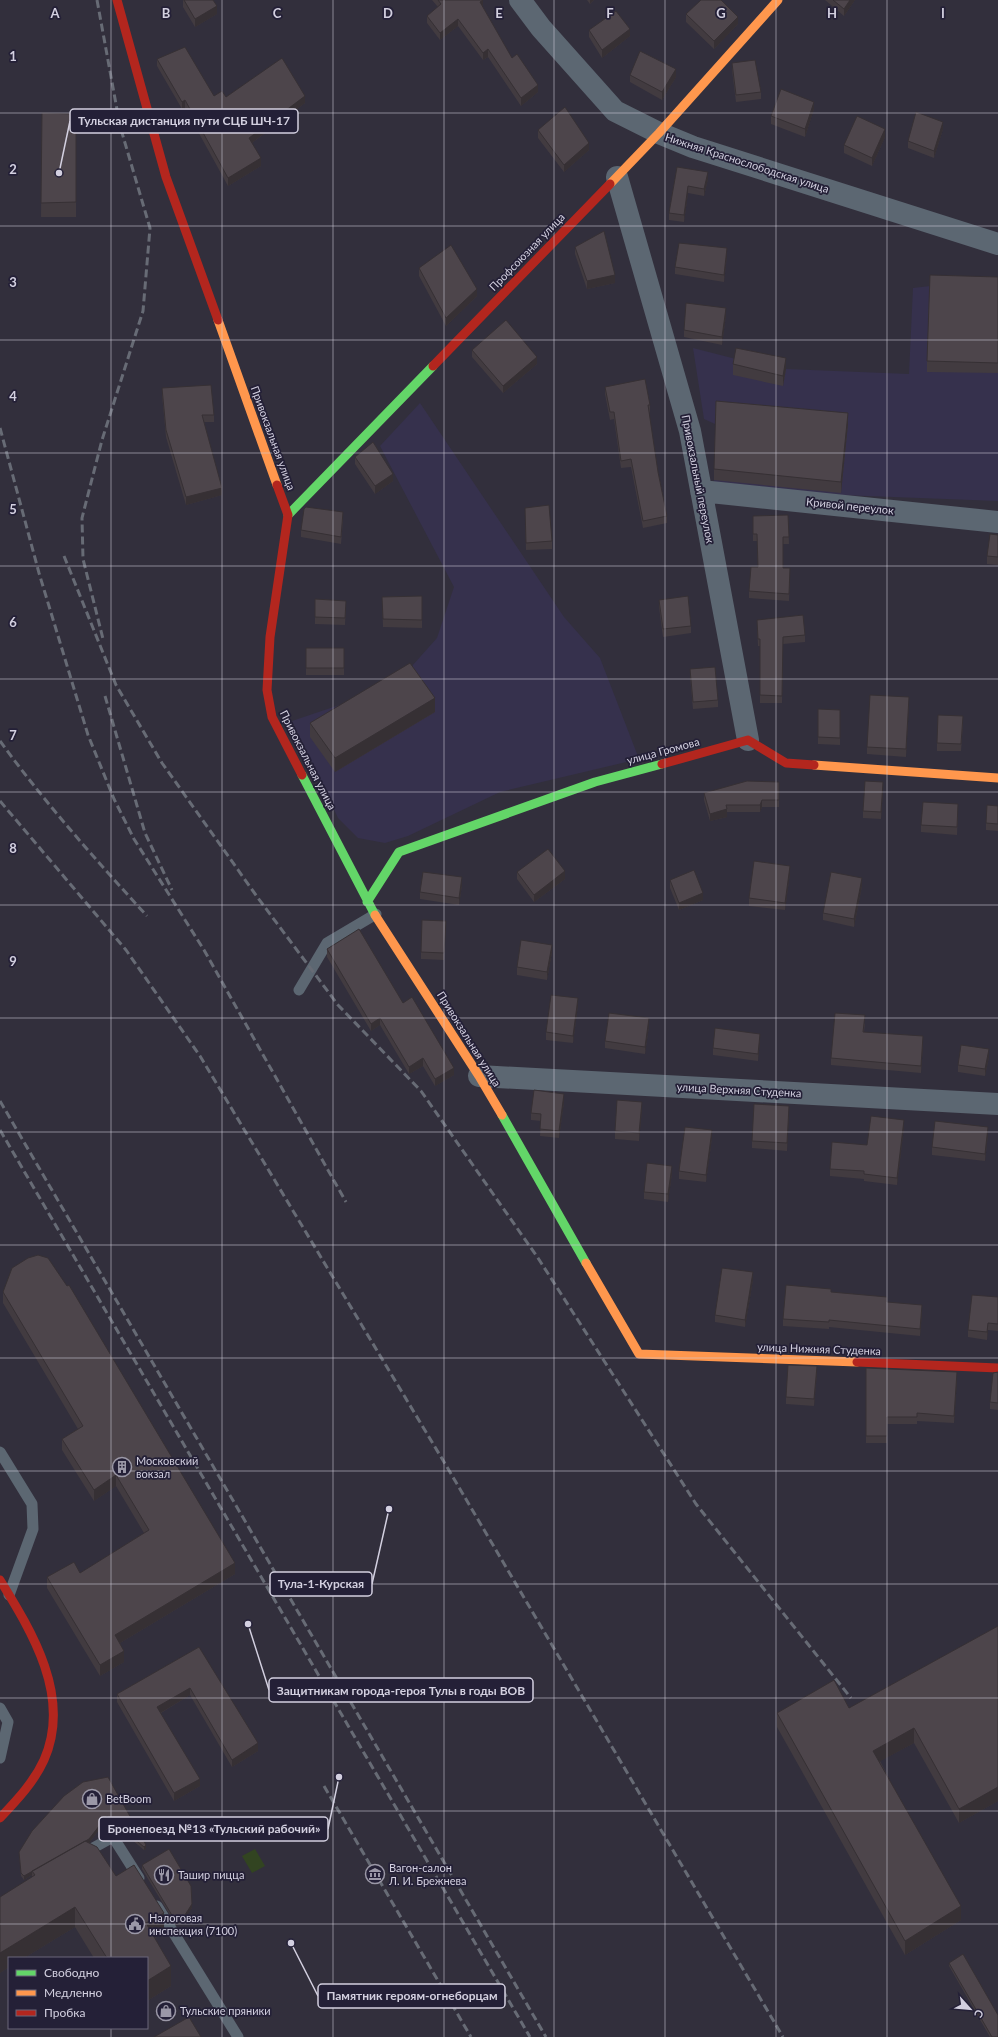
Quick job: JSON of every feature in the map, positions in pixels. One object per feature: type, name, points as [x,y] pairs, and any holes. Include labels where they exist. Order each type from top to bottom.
[{"type":"street","name":"Привокзальная улица","points":[[117,0],[166,177],[288,515],[270,637],[267,690],[272,717],[368,902],[479,1076],[639,1354]]},
{"type":"street","name":"Нижняя Краснослободская улица","points":[[520,0],[541,28],[615,111],[659,133],[693,147],[998,244]]},
{"type":"street","name":"Профсоюзная улица","points":[[288,515],[659,133],[778,0]]},
{"type":"street","name":"Привокзальный переулок","points":[[617,177],[690,432],[748,740]]},
{"type":"street","name":"Кривой переулок","points":[[701,491],[998,522]]},
{"type":"street","points":[[748,740],[786,763],[998,778]]},
{"type":"street","name":"улица Громова","points":[[368,902],[399,852],[595,782],[748,740]]},
{"type":"street","name":"улица Верхняя Cтуденка","points":[[479,1076],[998,1104]]},
{"type":"street","name":"улица Нижняя Cтуденкa","points":[[639,1354],[998,1368]]},
{"type":"street","points":[[0,1580],[5,1598],[44,1660],[54,1698],[54,1726],[45,1758],[29,1786],[0,1818]]},
{"type":"lane","points":[[299,990],[327,943],[376,914]]},
{"type":"lane","points":[[0,1452],[32,1504],[32,1529],[5,1598]]},
{"type":"lane","points":[[0,1709],[8,1722],[0,1758]]},
{"type":"lane","points":[[73,1859],[113,1836],[238,2037]]},
{"type":"shaded area","points":[[930,286],[998,287],[998,501],[841,495],[714,484],[715,424],[704,419],[693,348],[736,359],[786,369],[909,374],[913,288]]},
{"type":"shaded area","points":[[420,403],[564,617],[600,658],[639,759],[500,792],[408,836],[385,843],[358,838],[338,818],[292,721],[360,698],[404,675],[437,638],[454,587],[380,446]]},
{"type":"green space","points":[[255,1849],[265,1866],[252,1873],[242,1856]]},
{"type":"building","points":[[184,0],[213,0],[217,6],[195,19]]},
{"type":"building","points":[[438,0],[483,0],[480,2],[512,58],[517,54],[538,85],[521,98],[488,49],[483,53],[458,19],[440,33],[427,16],[441,4]]},
{"type":"building","points":[[701,0],[721,0],[738,17],[714,41],[686,14]]},
{"type":"building","points":[[833,0],[850,0],[844,9]]},
{"type":"building","points":[[616,11],[630,29],[602,50],[589,30]]},
{"type":"building","points":[[185,47],[214,96],[222,91],[226,97],[282,58],[305,96],[249,138],[261,158],[228,178],[185,100],[182,102],[157,59]]},
{"type":"building","points":[[640,51],[676,69],[662,92],[630,75]]},
{"type":"building","points":[[755,60],[761,92],[736,95],[732,63]]},
{"type":"building","points":[[781,89],[814,102],[805,129],[771,116]]},
{"type":"building","points":[[565,107],[589,143],[564,165],[538,130]]},
{"type":"building","points":[[916,112],[943,122],[934,151],[908,141]]},
{"type":"building","points":[[42,113],[76,114],[76,202],[41,203]]},
{"type":"building","points":[[857,116],[885,129],[872,158],[844,145]]},
{"type":"building","points":[[677,167],[708,172],[704,189],[688,186],[684,215],[669,213]]},
{"type":"building","points":[[604,231],[615,275],[587,281],[575,247]]},
{"type":"building","points":[[679,243],[727,248],[724,275],[675,267]]},
{"type":"building","points":[[451,245],[477,289],[446,318],[419,268]]},
{"type":"building","points":[[930,275],[998,277],[998,363],[927,361]]},
{"type":"building","points":[[686,303],[726,308],[722,337],[684,330]]},
{"type":"building","points":[[506,320],[537,357],[503,386],[472,350]]},
{"type":"building","points":[[736,348],[786,358],[783,376],[733,364]]},
{"type":"building","points":[[645,379],[650,405],[648,405],[658,472],[667,516],[643,521],[631,459],[621,461],[614,412],[610,412],[605,387]]},
{"type":"building","points":[[211,385],[214,415],[202,415],[222,488],[186,497],[166,430],[162,388]]},
{"type":"building","points":[[716,401],[848,413],[841,482],[714,469]]},
{"type":"building","points":[[373,442],[393,474],[375,486],[355,457]]},
{"type":"building","points":[[549,505],[552,541],[526,543],[525,508]]},
{"type":"building","points":[[306,507],[343,512],[341,537],[301,530],[304,509]]},
{"type":"building","points":[[788,515],[789,537],[783,537],[783,568],[790,568],[789,594],[749,591],[751,567],[758,567],[757,534],[753,534],[753,516]]},
{"type":"building","points":[[990,534],[998,535],[998,557],[987,556]]},
{"type":"building","points":[[422,596],[422,620],[383,619],[382,597]]},
{"type":"building","points":[[688,596],[691,626],[663,629],[659,600]]},
{"type":"building","points":[[315,599],[346,601],[345,618],[315,617]]},
{"type":"building","points":[[803,615],[805,635],[783,637],[782,696],[760,695],[760,639],[758,639],[757,620]]},
{"type":"building","points":[[306,648],[344,648],[344,668],[306,668]]},
{"type":"building","points":[[410,663],[435,698],[335,758],[310,723]]},
{"type":"building","points":[[715,667],[718,700],[693,702],[690,669]]},
{"type":"building","points":[[870,695],[909,697],[906,749],[867,747]]},
{"type":"building","points":[[818,709],[840,710],[840,738],[818,737]]},
{"type":"building","points":[[938,715],[963,716],[961,744],[937,743]]},
{"type":"building","points":[[747,781],[779,782],[779,800],[762,800],[760,805],[726,805],[727,809],[710,814],[704,793]]},
{"type":"building","points":[[865,781],[883,782],[881,812],[863,811]]},
{"type":"building","points":[[923,802],[958,804],[957,827],[921,825]]},
{"type":"building","points":[[987,805],[998,806],[998,824],[986,823]]},
{"type":"building","points":[[548,849],[565,871],[534,895],[517,872]]},
{"type":"building","points":[[754,861],[790,866],[785,903],[749,898]]},
{"type":"building","points":[[694,870],[703,893],[679,903],[670,880]]},
{"type":"building","points":[[423,872],[462,877],[459,898],[420,892]]},
{"type":"building","points":[[831,872],[862,878],[854,919],[823,913]]},
{"type":"building","points":[[422,920],[446,921],[444,953],[421,952]]},
{"type":"building","points":[[359,929],[403,1003],[412,997],[454,1068],[435,1079],[423,1058],[409,1067],[380,1018],[371,1024],[327,949]]},
{"type":"building","points":[[521,940],[552,945],[547,972],[517,967]]},
{"type":"building","points":[[551,995],[578,998],[573,1036],[546,1032]]},
{"type":"building","points":[[609,1013],[649,1018],[645,1047],[605,1041]]},
{"type":"building","points":[[835,1013],[865,1015],[863,1032],[923,1036],[921,1066],[831,1058]]},
{"type":"building","points":[[715,1028],[760,1034],[758,1054],[713,1048]]},
{"type":"building","points":[[961,1045],[989,1049],[985,1069],[958,1065]]},
{"type":"building","points":[[534,1090],[564,1094],[559,1131],[540,1129],[541,1114],[531,1113]]},
{"type":"building","points":[[617,1100],[642,1102],[639,1133],[615,1131]]},
{"type":"building","points":[[754,1104],[789,1106],[787,1143],[752,1141]]},
{"type":"building","points":[[871,1116],[904,1120],[897,1178],[864,1174],[864,1171],[830,1169],[832,1142],[867,1145]]},
{"type":"building","points":[[935,1121],[988,1127],[985,1154],[932,1147]]},
{"type":"building","points":[[685,1127],[712,1130],[706,1175],[679,1171]]},
{"type":"building","points":[[647,1163],[672,1166],[668,1194],[644,1192]]},
{"type":"building","name":"Московский вокзал","points":[[38,1255],[48,1258],[67,1286],[69,1285],[235,1563],[115,1635],[124,1651],[100,1665],[47,1577],[74,1562],[80,1573],[149,1530],[116,1475],[94,1490],[62,1439],[83,1426],[3,1292],[12,1268],[28,1258]]},
{"type":"building","points":[[722,1268],[753,1272],[745,1320],[715,1315]]},
{"type":"building","points":[[786,1285],[831,1289],[831,1292],[887,1297],[887,1302],[922,1305],[920,1329],[829,1320],[829,1322],[783,1319]]},
{"type":"building","points":[[972,1295],[998,1297],[998,1324],[988,1323],[987,1332],[968,1330]]},
{"type":"building","points":[[788,1365],[817,1366],[814,1399],[786,1397]]},
{"type":"building","points":[[866,1368],[957,1372],[954,1416],[917,1413],[917,1417],[887,1417],[887,1436],[866,1436]]},
{"type":"building","points":[[998,1372],[998,1403],[990,1402],[993,1373]]},
{"type":"building","points":[[998,1626],[998,1787],[959,1809],[914,1728],[873,1751],[961,1906],[905,1941],[777,1713],[834,1680],[849,1708]]},
{"type":"building","points":[[199,1647],[258,1743],[232,1760],[190,1688],[157,1707],[200,1779],[174,1793],[117,1694]]},
{"type":"building","points":[[108,1777],[146,1845],[144,1847],[107,1816],[89,1839],[24,1876],[21,1873],[19,1852],[32,1831],[64,1796],[83,1782]]},
{"type":"building","points":[[85,1841],[97,1847],[116,1876],[134,1865],[164,1913],[146,1923],[171,1966],[148,1980],[148,1957],[106,1957],[75,1907],[0,1953],[0,1897],[35,1875],[32,1871]]},
{"type":"building","name":"Ташир пицца","points":[[169,1849],[191,1886],[192,1904],[183,1918],[176,1922],[142,1865]]},
{"type":"building","points":[[963,1954],[998,2015],[998,2037],[992,2037],[949,1963]]},
{"type":"building","points":[[189,2017],[201,2037],[154,2037]]},
{"type":"railway","points":[[97,0],[120,126],[150,228],[143,311],[102,440],[82,518],[83,559],[103,639]]},
{"type":"railway","points":[[0,428],[39,573],[88,735],[114,799],[134,839],[204,950],[346,1202]]},
{"type":"railway","points":[[64,556],[116,685],[162,763],[258,898],[338,1005],[421,1091],[538,1258],[696,1504],[851,1698]]},
{"type":"railway","points":[[105,696],[145,833],[172,890]]},
{"type":"railway","points":[[0,741],[53,809],[147,916]]},
{"type":"railway","points":[[0,801],[126,950],[200,1056],[447,1467],[783,2037]]},
{"type":"railway","points":[[0,1101],[546,2037]]},
{"type":"railway","points":[[0,1130],[530,2037]]},
{"type":"railway","points":[[324,1786],[471,2037]]},
{"type":"traffic: fast","points":[[288,515],[433,366]]},
{"type":"traffic: fast","points":[[367,902],[399,852],[595,782],[662,764]]},
{"type":"traffic: fast","points":[[302,775],[375,915]]},
{"type":"traffic: fast","points":[[502,1115],[586,1263]]},
{"type":"traffic: slow","points":[[610,184],[659,133],[778,0]]},
{"type":"traffic: slow","points":[[218,320],[277,485]]},
{"type":"traffic: slow","points":[[814,765],[998,778]]},
{"type":"traffic: slow","points":[[375,915],[479,1076],[502,1115]]},
{"type":"traffic: slow","points":[[586,1263],[639,1354],[857,1362]]},
{"type":"traffic: jam","points":[[117,0],[166,177],[218,320]]},
{"type":"traffic: jam","points":[[433,366],[610,184]]},
{"type":"traffic: jam","points":[[277,485],[288,515],[270,637],[267,690],[272,717],[302,775]]},
{"type":"traffic: jam","points":[[662,764],[748,740],[786,763],[814,765]]},
{"type":"traffic: jam","points":[[857,1362],[998,1368]]},
{"type":"traffic: jam","points":[[0,1580],[35,1643],[51,1689],[53,1713],[51,1736],[40,1768],[25,1790],[0,1818]]},
{"type":"place","name":"Тульская дистанция пути СЦБ ШЧ-17","points":[[59,173]]},
{"type":"place","name":"Московский вокзал","points":[[122,1467]]},
{"type":"place","name":"Тула-1-Курская","points":[[389,1509]]},
{"type":"place","name":"Защитникам города-героя Тулы в годы ВОВ","points":[[248,1624]]},
{"type":"place","name":"Бронепоезд №13 «Тульский рабочий»","points":[[339,1777]]},
{"type":"place","name":"BetBoom","points":[[92,1799]]},
{"type":"place","name":"Вагон-салон Л. И. Брежнева","points":[[375,1874]]},
{"type":"place","name":"Ташир пицца","points":[[164,1875]]},
{"type":"place","name":"Налоговая инспекция (7100)","points":[[135,1924]]},
{"type":"place","name":"Памятник героям-огнеборцам","points":[[291,1943]]},
{"type":"place","name":"Тульские пряники","points":[[166,2011]]}]
